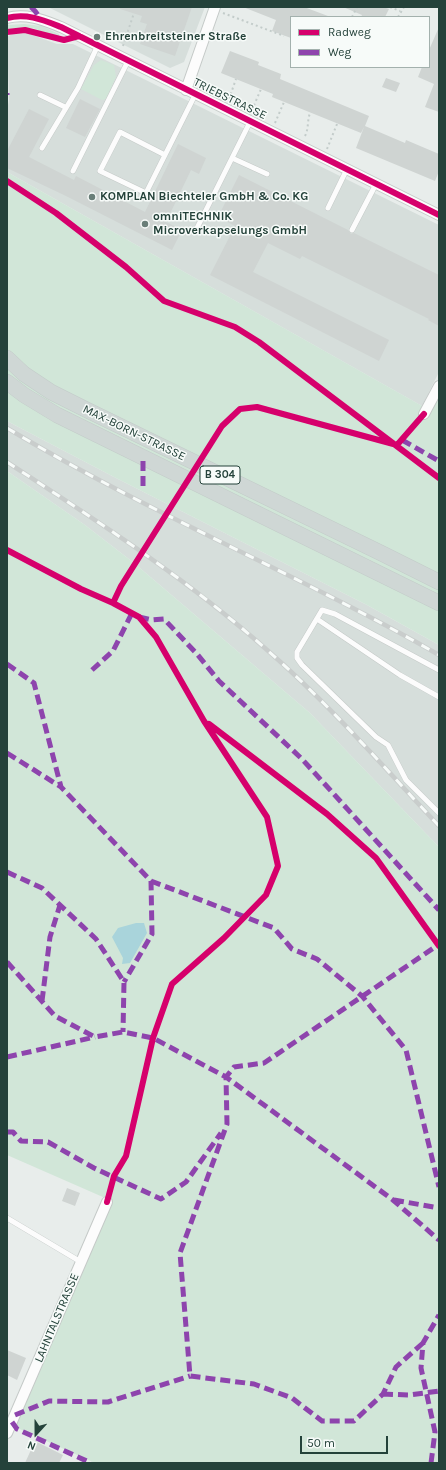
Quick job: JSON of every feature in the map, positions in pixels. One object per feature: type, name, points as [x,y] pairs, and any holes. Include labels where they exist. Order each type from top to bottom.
[{"type":"main road","name":"MAX-BORN-STRASSE","points":[[7,358],[24,374],[51,392],[439,582]]},
{"type":"main road","name":"MAX-BORN-STRASSE","points":[[7,382],[24,395],[57,415],[439,603]]},
{"type":"street","points":[[191,92],[215,8]]},
{"type":"street","name":"TRIEBSTRASSE","points":[[7,18],[26,16],[40,18],[62,27],[439,215]]},
{"type":"street","points":[[424,414],[439,386]]},
{"type":"street","name":"LAHNTALSTRASSE","points":[[8,1425],[107,1202]]},
{"type":"lane","points":[[42,148],[65,107],[78,88],[98,45]]},
{"type":"lane","points":[[73,171],[124,59]]},
{"type":"lane","points":[[165,155],[120,132],[100,170],[146,193],[165,155],[191,92]]},
{"type":"lane","points":[[40,95],[65,107]]},
{"type":"lane","points":[[196,230],[249,121]]},
{"type":"lane","points":[[232,158],[267,174]]},
{"type":"lane","points":[[328,208],[347,169]]},
{"type":"lane","points":[[352,230],[376,184]]},
{"type":"lane","points":[[439,670],[335,614],[322,610],[296,652],[297,658],[329,692],[376,737],[388,745],[406,780],[439,813]]},
{"type":"lane","points":[[317,619],[400,675],[439,696]]},
{"type":"lane","points":[[7,1218],[81,1262]]},
{"type":"path","points":[[352,16],[357,7]]},
{"type":"path","points":[[390,7],[400,11]]},
{"type":"path","points":[[398,16],[400,11],[404,7]]},
{"type":"path","points":[[215,8],[284,36]]},
{"type":"path","points":[[124,59],[134,13]]},
{"type":"path","points":[[225,109],[236,79]]},
{"type":"path","points":[[249,121],[261,89]]},
{"type":"path","points":[[271,132],[284,102]]},
{"type":"path","points":[[301,147],[308,130],[307,121],[310,113]]},
{"type":"path","points":[[324,158],[336,124]]},
{"type":"shaded area","points":[[48,7],[205,7],[184,62],[170,68]]},
{"type":"shaded area","points":[[27,33],[57,44],[73,44],[439,225],[439,372],[422,406],[7,172],[7,110],[9,100],[7,37],[12,34]]},
{"type":"shaded area","points":[[7,421],[367,605],[439,645],[439,847],[310,713],[134,563],[85,525],[7,471]]},
{"type":"green space","points":[[24,24],[42,26],[59,34],[59,36],[57,37],[33,28],[7,29],[7,25]]},
{"type":"green space","points":[[101,60],[114,65],[116,77],[106,99],[102,100],[81,89],[94,65]]},
{"type":"green space","points":[[7,172],[431,411],[439,398],[439,645],[367,605],[7,421]]},
{"type":"green space","points":[[7,471],[85,525],[134,563],[310,713],[439,847],[439,1463],[95,1463],[13,1426],[112,1201],[7,1155]]},
{"type":"water","points":[[136,923],[144,923],[147,933],[130,963],[122,964],[123,958],[112,937],[118,928]]},
{"type":"building","points":[[120,7],[192,7],[175,56],[140,44],[147,24],[140,22],[142,16],[120,9]]},
{"type":"building","points":[[243,7],[304,7],[328,16],[290,16],[290,38],[272,31],[276,20]]},
{"type":"building","points":[[343,7],[383,7],[389,9],[386,16],[362,15]]},
{"type":"building","points":[[439,27],[439,112],[425,107],[434,84],[418,77],[422,68],[430,68],[430,48]]},
{"type":"building","points":[[230,51],[259,62],[258,65],[281,74],[280,79],[369,116],[365,126],[405,143],[406,140],[439,154],[439,171],[435,181],[356,148],[364,127],[361,133],[272,97],[273,94],[221,73]]},
{"type":"building","points":[[386,78],[400,83],[396,92],[382,87]]},
{"type":"building","points":[[80,99],[100,109],[85,137],[66,128]]},
{"type":"building","points":[[29,109],[49,119],[29,157],[74,180],[76,176],[145,212],[178,144],[206,158],[199,174],[191,170],[166,222],[182,230],[172,250],[7,168],[7,151]]},
{"type":"building","points":[[239,175],[348,230],[351,234],[354,233],[439,275],[439,326],[428,320],[429,319],[302,256],[300,259],[268,243],[253,272],[389,340],[379,361],[210,275],[235,226],[218,217]]},
{"type":"building","points":[[67,1188],[80,1193],[75,1206],[62,1201]]},
{"type":"building","points":[[7,1350],[26,1358],[17,1380],[7,1375]]},
{"type":"building","points":[[35,1441],[63,1455],[59,1463],[25,1463]]},
{"type":"railway","points":[[7,428],[113,488],[332,597],[439,655]]},
{"type":"railway","points":[[7,462],[173,574],[236,623],[311,691],[355,735],[439,826]]},
{"type":"marked path","points":[[31,7],[40,18]]},
{"type":"marked path","points":[[402,440],[439,461]]},
{"type":"marked path","points":[[143,458],[143,486]]},
{"type":"marked path","points":[[92,670],[113,651],[132,613]]},
{"type":"marked path","points":[[139,617],[152,620],[164,619],[197,654],[219,681],[302,759],[439,910]]},
{"type":"marked path","points":[[7,664],[34,683],[61,787],[151,881],[152,934],[124,982]]},
{"type":"marked path","points":[[7,753],[61,787]]},
{"type":"marked path","points":[[7,872],[42,888],[96,939],[124,982],[123,1032]]},
{"type":"marked path","points":[[151,881],[274,928],[292,949],[317,959],[362,996],[406,1050],[439,1187]]},
{"type":"marked path","points":[[42,1001],[50,937],[60,905]]},
{"type":"marked path","points":[[423,1343],[396,1367],[383,1394],[354,1421],[322,1421],[292,1398],[254,1384],[190,1376],[180,1253],[227,1124],[226,1077],[234,1067],[264,1063],[438,945]]},
{"type":"marked path","points":[[7,962],[55,1016],[95,1037],[123,1032],[153,1038],[226,1077],[393,1200],[439,1240]]},
{"type":"marked path","points":[[7,1057],[95,1037]]},
{"type":"marked path","points":[[7,1132],[13,1132],[21,1141],[48,1142],[94,1168],[161,1199],[186,1182],[221,1133]]},
{"type":"marked path","points":[[394,1200],[439,1208]]},
{"type":"marked path","points":[[431,1463],[435,1432],[421,1368],[423,1343],[439,1315]]},
{"type":"marked path","points":[[15,1415],[49,1401],[108,1402],[190,1376]]},
{"type":"marked path","points":[[383,1394],[409,1395],[439,1391]]},
{"type":"marked path","points":[[12,1422],[17,1429],[91,1463]]},
{"type":"cycle path","points":[[7,18],[21,16],[28,17],[61,27],[439,215]]},
{"type":"cycle path","points":[[7,32],[25,30],[64,40],[79,36]]},
{"type":"cycle path","points":[[7,181],[56,213],[126,267],[164,301],[235,327],[259,342],[439,478]]},
{"type":"cycle path","points":[[113,603],[121,586],[222,426],[240,409],[257,407],[397,445],[424,414]]},
{"type":"cycle path","points":[[7,550],[81,589],[113,603],[139,617],[156,637],[204,721],[267,817],[278,866],[266,895],[224,938],[172,984],[153,1038],[126,1156],[114,1176],[107,1202]]},
{"type":"cycle path","points":[[209,724],[327,814],[376,858],[439,946]]},
{"type":"place","name":"Ehrenbreitsteiner Straße","points":[[97,37]]},
{"type":"place","name":"KOMPLAN Biechteler GmbH & Co. KG","points":[[92,197]]},
{"type":"place","name":"omniTECHNIK Microverkapselungs GmbH","points":[[145,224]]}]
